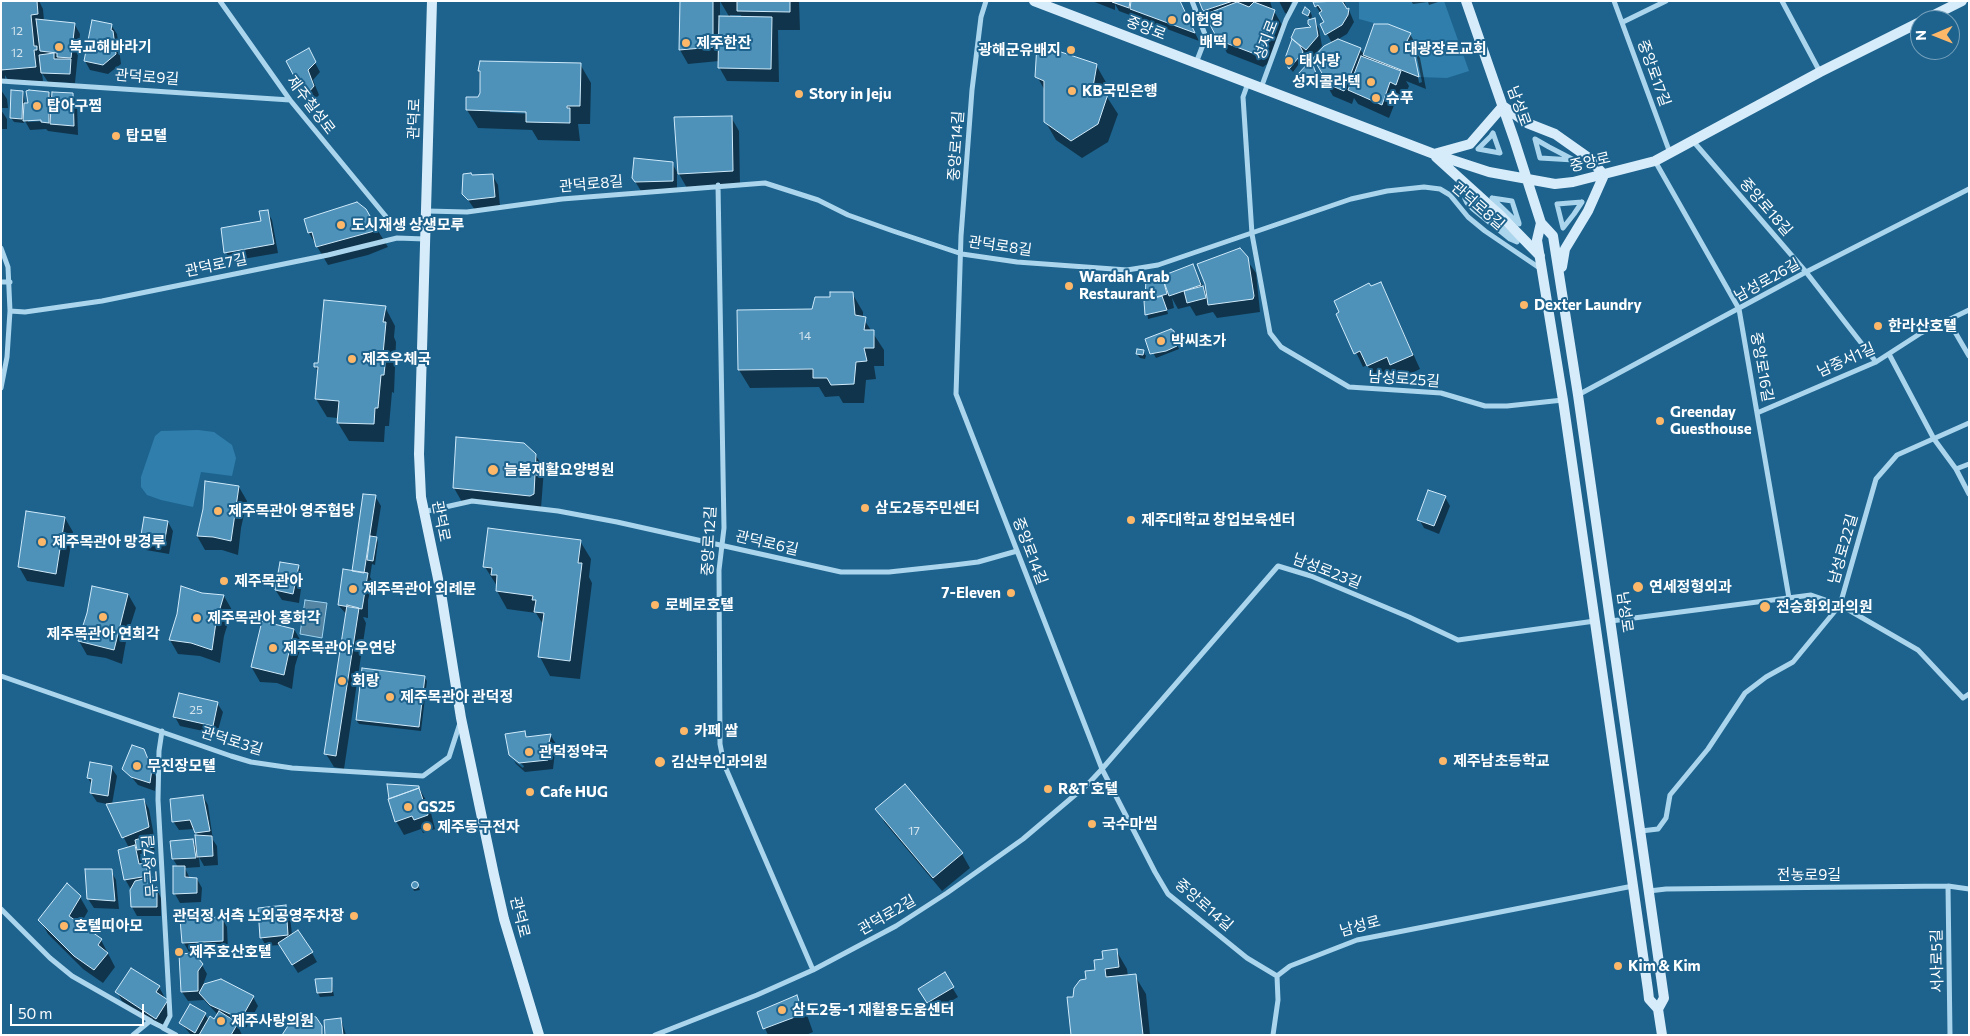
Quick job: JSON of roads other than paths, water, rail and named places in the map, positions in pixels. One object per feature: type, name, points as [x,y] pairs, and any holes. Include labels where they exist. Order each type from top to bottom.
[{"type":"street","name":"제주칠성로","points":[[220,1],[290,100],[388,219]]},
{"type":"street","name":"중앙로14길","points":[[986,1],[980,17],[972,90],[956,394],[1102,769],[1168,894],[1247,958],[1277,976]]},
{"type":"street","name":"중앙로","points":[[1034,1],[1434,154],[1489,172],[1555,184],[1604,175],[1655,161],[1820,72],[1910,27]]},
{"type":"street","points":[[1192,1],[1206,37],[1196,63]]},
{"type":"street","name":"성지로","points":[[1261,88],[1286,20],[1296,1]]},
{"type":"street","name":"남성로","points":[[1466,1],[1541,223],[1553,236],[1611,621],[1664,998],[1658,1009]]},
{"type":"street","name":"중앙로17길","points":[[1614,1],[1670,153]]},
{"type":"street","points":[[1623,22],[1666,1]]},
{"type":"street","points":[[1782,1],[1820,72]]},
{"type":"street","points":[[1944,10],[1962,1]]},
{"type":"street","name":"관덕로","points":[[432,3],[419,454],[423,512],[440,593],[461,718],[504,919],[539,1035]]},
{"type":"street","name":"관덕로9길","points":[[1,80],[290,100]]},
{"type":"street","points":[[1248,83],[1243,97],[1252,234]]},
{"type":"street","points":[[1434,154],[1470,144],[1503,106],[1527,123],[1548,130],[1589,158],[1604,175],[1588,211],[1564,249],[1561,283]]},
{"type":"street","points":[[1493,133],[1500,153],[1496,152],[1478,149],[1493,133]]},
{"type":"street","points":[[1535,139],[1574,160],[1541,159],[1540,155],[1535,139]]},
{"type":"street","name":"중앙로18길","points":[[1693,141],[1806,272],[1876,362]]},
{"type":"street","points":[[1434,154],[1500,215],[1541,257]]},
{"type":"street","name":"중앙로16길","points":[[1655,161],[1740,309],[1788,598]]},
{"type":"street","name":"관덕로8길","points":[[426,211],[467,212],[562,199],[671,191],[718,185],[765,183],[818,200],[848,215],[962,254],[1017,262],[1127,270],[1158,265],[1370,194],[1424,188],[1440,189],[1450,195],[1468,217],[1485,231],[1543,271]]},
{"type":"street","name":"중앙로12길","points":[[718,185],[723,395],[723,546],[719,570],[720,744],[724,764],[813,970]]},
{"type":"street","name":"남성로26길","points":[[1578,395],[1806,272],[1969,189]]},
{"type":"street","points":[[1471,198],[1517,242],[1515,243],[1486,221],[1468,204],[1466,199],[1471,198]]},
{"type":"street","points":[[1492,198],[1512,201],[1519,224],[1518,224],[1495,201],[1492,198]]},
{"type":"street","points":[[1582,202],[1563,228],[1556,204],[1561,204],[1582,202]]},
{"type":"street","name":"남성로","points":[[1541,223],[1537,240],[1563,400],[1649,999],[1658,1009],[1662,1035]]},
{"type":"street","name":"남성로25길","points":[[1252,234],[1270,333],[1281,346],[1349,387],[1441,392],[1485,406],[1507,406],[1563,400]]},
{"type":"street","name":"관덕로7길","points":[[10,312],[26,312],[102,301],[397,238],[426,239]]},
{"type":"street","points":[[1,248],[8,267],[10,312],[7,357],[1,388]]},
{"type":"street","points":[[1,282],[10,282]]},
{"type":"street","name":"남중서1길","points":[[1757,412],[1876,362],[1920,333],[1969,310]]},
{"type":"street","points":[[1948,320],[1969,356]]},
{"type":"street","points":[[1889,354],[1934,439],[1956,470],[1969,494]]},
{"type":"street","name":"남성로22길","points":[[1641,832],[1658,829],[1666,818],[1670,795],[1708,749],[1745,693],[1766,677],[1793,662],[1840,605],[1876,479],[1897,455],[1969,423]]},
{"type":"street","points":[[1956,470],[1969,464]]},
{"type":"street","name":"관덕로6길","points":[[423,512],[472,501],[558,511],[617,522],[825,570],[863,573],[978,562],[1017,551]]},
{"type":"street","name":"남성로23길","points":[[1102,769],[1278,566],[1320,580],[1409,617],[1458,640],[1595,621]]},
{"type":"street","points":[[1611,621],[1811,595],[1840,605],[1918,650],[1963,698],[1969,694]]},
{"type":"street","name":"관덕로3길","points":[[1,676],[251,762],[292,768],[423,776],[449,757],[461,718]]},
{"type":"street","name":"무근성7길","points":[[162,731],[158,751],[158,800],[170,1016],[164,1028]]},
{"type":"street","name":"관덕로2길","points":[[655,1035],[706,1017],[813,970],[896,926],[947,893],[1023,838],[1088,784],[1102,769]]},
{"type":"street","name":"남성로","points":[[1277,976],[1290,966],[1358,940],[1633,886]]},
{"type":"street","name":"전농로9길","points":[[1649,891],[1948,886],[1969,889]]},
{"type":"street","name":"서사로5길","points":[[1948,886],[1950,1035]]},
{"type":"street","points":[[1,909],[50,958],[72,976],[176,1035]]},
{"type":"street","points":[[1273,1035],[1278,1000],[1277,976]]},
{"type":"street","points":[[133,1035],[150,1021]]},
{"type":"place","name":"이헌영","points":[[1172,20]]},
{"type":"place","name":"배떡","points":[[1237,42]]},
{"type":"place","name":"제주한잔","points":[[686,43]]},
{"type":"place","name":"북교해바라기","points":[[59,47]]},
{"type":"place","name":"대광장로교회","points":[[1394,49]]},
{"type":"place","name":"광해군유배지","points":[[1071,50]]},
{"type":"place","name":"태사랑","points":[[1289,61]]},
{"type":"place","name":"성지콜라텍","points":[[1371,82]]},
{"type":"place","name":"KB국민은행","points":[[1072,91]]},
{"type":"place","name":"Story in Jeju","points":[[799,94]]},
{"type":"place","name":"슈푸","points":[[1376,98]]},
{"type":"place","name":"탑아구찜","points":[[37,106]]},
{"type":"place","name":"탑모텔","points":[[116,136]]},
{"type":"place","name":"도시재생 상생모루","points":[[341,225]]},
{"type":"place","name":"Wardah Arab Restaurant","points":[[1069,286]]},
{"type":"place","name":"Dexter Laundry","points":[[1524,305]]},
{"type":"place","name":"한라산호텔","points":[[1878,326]]},
{"type":"place","name":"박씨초가","points":[[1161,341]]},
{"type":"place","name":"제주우체국","points":[[352,359]]},
{"type":"place","name":"Greenday Guesthouse","points":[[1660,421]]},
{"type":"place","name":"늘봄재활요양병원","points":[[493,470]]},
{"type":"place","name":"삼도2동주민센터","points":[[865,508]]},
{"type":"place","name":"제주목관아 영주협당","points":[[218,511]]},
{"type":"place","name":"제주대학교 창업보육센터","points":[[1131,520]]},
{"type":"place","name":"제주목관아 망경루","points":[[42,542]]},
{"type":"place","name":"제주목관아","points":[[224,581]]},
{"type":"place","name":"연세정형외과","points":[[1638,587]]},
{"type":"place","name":"제주목관아 외례문","points":[[353,589]]},
{"type":"place","name":"7-Eleven","points":[[1011,593]]},
{"type":"place","name":"로베로호텔","points":[[655,605]]},
{"type":"place","name":"전승화외과의원","points":[[1765,607]]},
{"type":"place","name":"제주목관아 연희각","points":[[103,617]]},
{"type":"place","name":"제주목관아 홍화각","points":[[197,618]]},
{"type":"place","name":"제주목관아 우연당","points":[[273,648]]},
{"type":"place","name":"회랑","points":[[342,681]]},
{"type":"place","name":"제주목관아 관덕정","points":[[390,697]]},
{"type":"place","name":"카페 쌀","points":[[684,731]]},
{"type":"place","name":"관덕정약국","points":[[529,752]]},
{"type":"place","name":"제주남초등학교","points":[[1443,761]]},
{"type":"place","name":"김산부인과의원","points":[[660,762]]},
{"type":"place","name":"무진장모텔","points":[[137,766]]},
{"type":"place","name":"R&T 호텔","points":[[1048,789]]},
{"type":"place","name":"Cafe HUG","points":[[530,792]]},
{"type":"place","name":"GS25","points":[[408,807]]},
{"type":"place","name":"국수마씸","points":[[1092,824]]},
{"type":"place","name":"제주동구전자","points":[[427,827]]},
{"type":"place","name":"관덕정 서측 노외공영주차장","points":[[354,916]]},
{"type":"place","name":"호텔띠아모","points":[[64,926]]},
{"type":"place","name":"제주호산호텔","points":[[179,952]]},
{"type":"place","name":"Kim & Kim","points":[[1618,966]]},
{"type":"place","name":"삼도2동-1 재활용도움센터","points":[[782,1010]]},
{"type":"place","name":"제주사랑의원","points":[[221,1021]]}]
